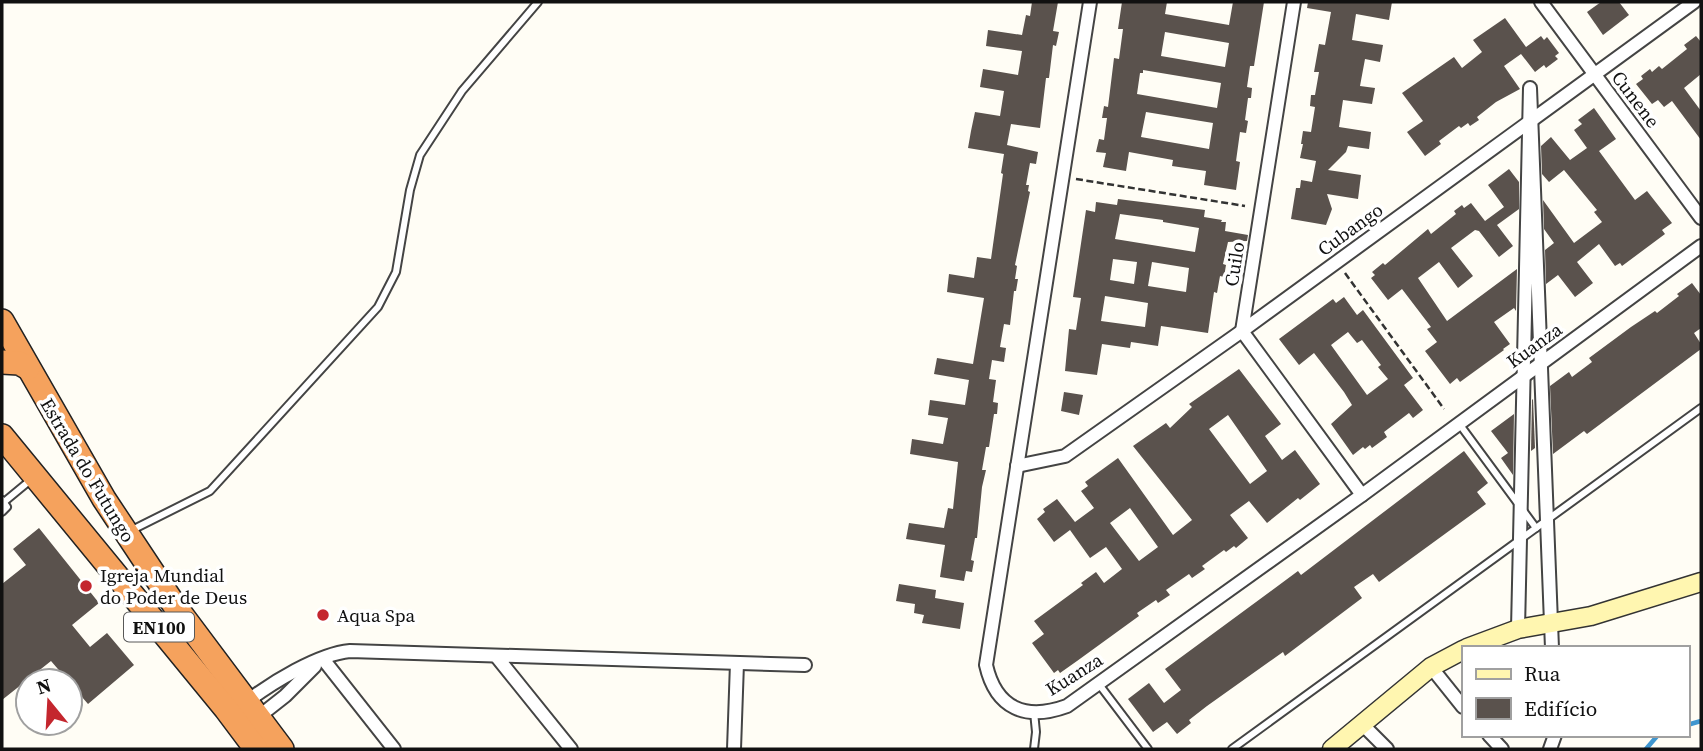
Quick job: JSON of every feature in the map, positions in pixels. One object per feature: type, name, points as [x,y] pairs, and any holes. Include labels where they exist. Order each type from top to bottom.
[{"type":"highway","name":"Estrada do Futungo","points":[[2,321],[81,462],[126,533],[175,606],[282,749]]},
{"type":"highway","points":[[2,362],[19,363],[28,368]]},
{"type":"highway","name":"EN100","points":[[2,436],[34,477]]},
{"type":"highway","name":"Estrada do Futungo","points":[[34,477],[256,749]]},
{"type":"street","name":"Kuanza","points":[[1090,2],[986,665],[990,683],[1002,700],[1023,711],[1047,713],[1067,706],[1362,495],[1701,246]]},
{"type":"street","name":"Cuilo","points":[[1242,331],[1294,2]]},
{"type":"street","name":"Cunene","points":[[1541,2],[1701,218]]},
{"type":"street","name":"Cubango","points":[[1017,466],[1065,456],[1242,331],[1694,2]]},
{"type":"street","points":[[1518,629],[1530,88],[1552,646]]},
{"type":"street","points":[[1242,331],[1362,495]]},
{"type":"street","points":[[1473,646],[1518,629],[1591,616],[1701,582]]},
{"type":"street","points":[[251,710],[275,681],[323,659],[350,651],[806,665]]},
{"type":"street","points":[[1332,749],[1431,667],[1462,651]]},
{"type":"street","points":[[496,656],[571,749]]},
{"type":"street","points":[[251,710],[285,696],[323,659]]},
{"type":"street","points":[[323,659],[394,749]]},
{"type":"street","points":[[734,749],[737,663]]},
{"type":"street","points":[[1431,667],[1462,706]]},
{"type":"street","points":[[1361,723],[1387,749]]},
{"type":"lane","points":[[126,533],[210,491],[378,306],[396,272],[410,190],[421,155],[462,91],[538,2]]},
{"type":"lane","points":[[1232,749],[1701,408]]},
{"type":"lane","points":[[1463,429],[1536,528]]},
{"type":"lane","points":[[2,512],[6,508],[3,500],[34,477]]},
{"type":"lane","points":[[1098,683],[1148,749]]},
{"type":"lane","points":[[1034,712],[1034,749]]},
{"type":"path","points":[[1076,179],[1245,206]]},
{"type":"path","points":[[1345,273],[1444,409]]},
{"type":"building","points":[[1032,2],[1058,2],[1053,31],[1059,32],[1056,46],[1053,45],[1049,78],[1046,78],[1040,128],[1011,124],[1007,145],[1038,152],[1036,164],[1030,163],[1026,185],[1029,185],[1030,192],[1015,265],[1015,279],[1018,279],[1010,325],[1004,324],[1000,347],[1006,348],[1004,362],[992,360],[989,379],[996,380],[993,402],[998,403],[997,414],[994,414],[982,470],[986,470],[977,538],[971,560],[974,561],[972,572],[966,571],[964,581],[940,577],[945,545],[906,539],[909,523],[944,528],[948,508],[953,509],[958,462],[910,454],[912,439],[943,444],[948,418],[928,415],[930,400],[965,405],[969,380],[934,374],[937,358],[973,364],[984,298],[947,292],[949,274],[974,278],[977,257],[991,259],[1004,154],[968,148],[975,112],[1000,116],[1004,91],[980,87],[983,69],[1018,75],[1022,51],[986,46],[988,30],[1022,35],[1026,15],[1030,16]]},
{"type":"building","points":[[1122,2],[1167,2],[1165,14],[1229,25],[1233,2],[1264,2],[1254,66],[1250,66],[1247,87],[1252,88],[1245,120],[1248,121],[1246,133],[1240,132],[1236,190],[1204,185],[1206,171],[1172,166],[1173,160],[1129,152],[1126,171],[1103,167],[1106,153],[1096,152],[1099,139],[1104,140],[1107,118],[1102,118],[1104,106],[1108,107],[1114,58],[1119,59],[1123,29],[1118,29]],"holes":[[[1165,32],[1229,43],[1225,67],[1161,56]],[[1143,70],[1221,83],[1217,108],[1137,94],[1140,73],[1143,73]],[[1146,112],[1213,123],[1209,149],[1141,137]]]},
{"type":"building","points":[[1308,2],[1392,2],[1389,20],[1356,14],[1352,40],[1383,45],[1380,62],[1365,59],[1360,86],[1375,88],[1372,104],[1343,100],[1339,127],[1371,132],[1369,149],[1348,146],[1346,152],[1328,170],[1361,175],[1358,199],[1327,194],[1332,209],[1326,225],[1291,219],[1296,188],[1300,188],[1301,180],[1312,182],[1316,161],[1300,158],[1301,144],[1303,131],[1311,132],[1315,107],[1310,106],[1311,95],[1315,95],[1319,72],[1314,72],[1319,44],[1325,45],[1331,12],[1307,8]]},
{"type":"building","points":[[1601,2],[1619,2],[1629,15],[1603,35],[1587,12]]},
{"type":"building","points":[[1505,18],[1526,47],[1541,36],[1544,40],[1547,37],[1559,53],[1555,56],[1558,59],[1535,72],[1521,54],[1504,66],[1520,89],[1496,102],[1470,126],[1468,123],[1461,128],[1459,126],[1425,156],[1407,132],[1423,121],[1402,93],[1454,57],[1462,68],[1482,52],[1473,40]]},
{"type":"building","points":[[1696,36],[1701,42],[1701,74],[1684,88],[1701,111],[1701,140],[1672,101],[1664,107],[1658,100],[1652,104],[1636,84],[1650,69],[1652,72],[1659,66],[1662,69],[1687,49],[1684,45]]},
{"type":"building","points":[[1594,108],[1616,139],[1599,151],[1635,200],[1647,191],[1672,223],[1662,230],[1665,234],[1622,266],[1620,263],[1615,266],[1599,244],[1577,262],[1593,283],[1575,297],[1558,275],[1546,284],[1545,250],[1554,243],[1544,229],[1543,200],[1574,243],[1602,222],[1594,212],[1597,210],[1564,170],[1549,182],[1542,174],[1541,146],[1551,137],[1570,160],[1587,148],[1574,130],[1582,124],[1578,120]]},
{"type":"building","points":[[1509,169],[1519,182],[1519,209],[1497,225],[1513,246],[1499,257],[1479,231],[1475,230],[1451,248],[1473,276],[1458,288],[1439,262],[1418,278],[1447,321],[1517,269],[1516,311],[1514,308],[1494,322],[1510,344],[1460,382],[1457,378],[1450,384],[1425,351],[1437,342],[1427,329],[1431,327],[1402,289],[1388,300],[1371,278],[1375,275],[1372,272],[1383,263],[1385,265],[1428,229],[1431,234],[1456,214],[1454,211],[1462,205],[1464,208],[1471,203],[1485,221],[1504,207],[1488,185]]},
{"type":"building","points":[[1118,199],[1205,210],[1204,217],[1226,222],[1225,231],[1248,235],[1247,241],[1228,242],[1223,264],[1226,265],[1224,277],[1220,276],[1217,293],[1214,292],[1208,333],[1161,326],[1158,346],[1131,342],[1130,348],[1102,344],[1097,375],[1065,371],[1069,329],[1076,330],[1081,298],[1073,297],[1086,210],[1095,212],[1096,202],[1117,205]],"holes":[[[1120,214],[1199,228],[1195,252],[1115,239]],[[1113,259],[1137,262],[1134,284],[1110,280]],[[1152,262],[1189,268],[1186,292],[1148,286]],[[1105,296],[1148,303],[1145,327],[1101,321]]]},
{"type":"building","points":[[1692,283],[1701,295],[1701,328],[1694,333],[1701,349],[1587,434],[1584,431],[1553,454],[1550,386],[1569,372],[1572,377],[1592,362],[1589,358],[1655,311],[1657,313]]},
{"type":"building","points":[[1344,297],[1357,315],[1363,310],[1413,378],[1404,385],[1423,410],[1413,418],[1409,413],[1384,432],[1387,437],[1372,448],[1370,445],[1365,449],[1363,447],[1353,455],[1331,424],[1352,405],[1344,392],[1314,353],[1299,365],[1279,339],[1333,299],[1336,303]],"holes":[[[1348,332],[1357,343],[1362,340],[1388,379],[1367,395],[1331,345]]]},
{"type":"building","points":[[1239,369],[1281,424],[1265,436],[1282,460],[1295,450],[1320,484],[1267,523],[1249,501],[1230,515],[1248,538],[1236,548],[1234,546],[1226,552],[1224,550],[1202,566],[1205,569],[1192,578],[1189,574],[1166,590],[1170,595],[1158,603],[1156,600],[1137,613],[1139,616],[1077,661],[1060,673],[1058,670],[1054,673],[1032,643],[1044,634],[1034,621],[1083,585],[1081,583],[1096,572],[1104,583],[1122,569],[1106,547],[1090,558],[1070,530],[1054,542],[1037,519],[1045,512],[1043,509],[1057,499],[1075,522],[1094,508],[1081,491],[1088,486],[1085,482],[1118,458],[1173,535],[1192,520],[1133,446],[1166,423],[1170,428],[1192,407],[1189,404]],"holes":[[[1228,415],[1267,471],[1250,484],[1209,429]],[[1130,508],[1158,547],[1139,561],[1110,523]]]},
{"type":"building","points":[[1064,392],[1083,395],[1079,415],[1061,411]]},
{"type":"building","points":[[1532,400],[1535,448],[1531,451]]},
{"type":"building","points":[[1514,414],[1513,475],[1501,458],[1508,453],[1491,431]]},
{"type":"building","points":[[1464,451],[1488,483],[1477,492],[1486,504],[1379,582],[1373,574],[1354,587],[1362,598],[1285,656],[1283,652],[1207,706],[1177,734],[1167,722],[1153,732],[1128,699],[1149,683],[1164,703],[1181,690],[1165,669],[1298,571],[1301,575]]},
{"type":"building","points":[[39,528],[99,603],[72,625],[90,647],[107,633],[134,665],[88,704],[84,699],[84,667],[56,667],[51,661],[43,667],[14,667],[14,690],[2,700],[2,584],[26,565],[13,549]]},
{"type":"building","points":[[899,584],[936,590],[935,598],[964,603],[960,629],[922,623],[924,615],[914,613],[915,604],[896,601]]},
{"type":"waterway","points":[[1689,724],[1701,721]]},
{"type":"waterway","points":[[1646,749],[1656,737]]},
{"type":"place","name":"Igreja Mundial do Poder de Deus","points":[[86,586]]},
{"type":"place","name":"Aqua Spa","points":[[323,615]]}]
